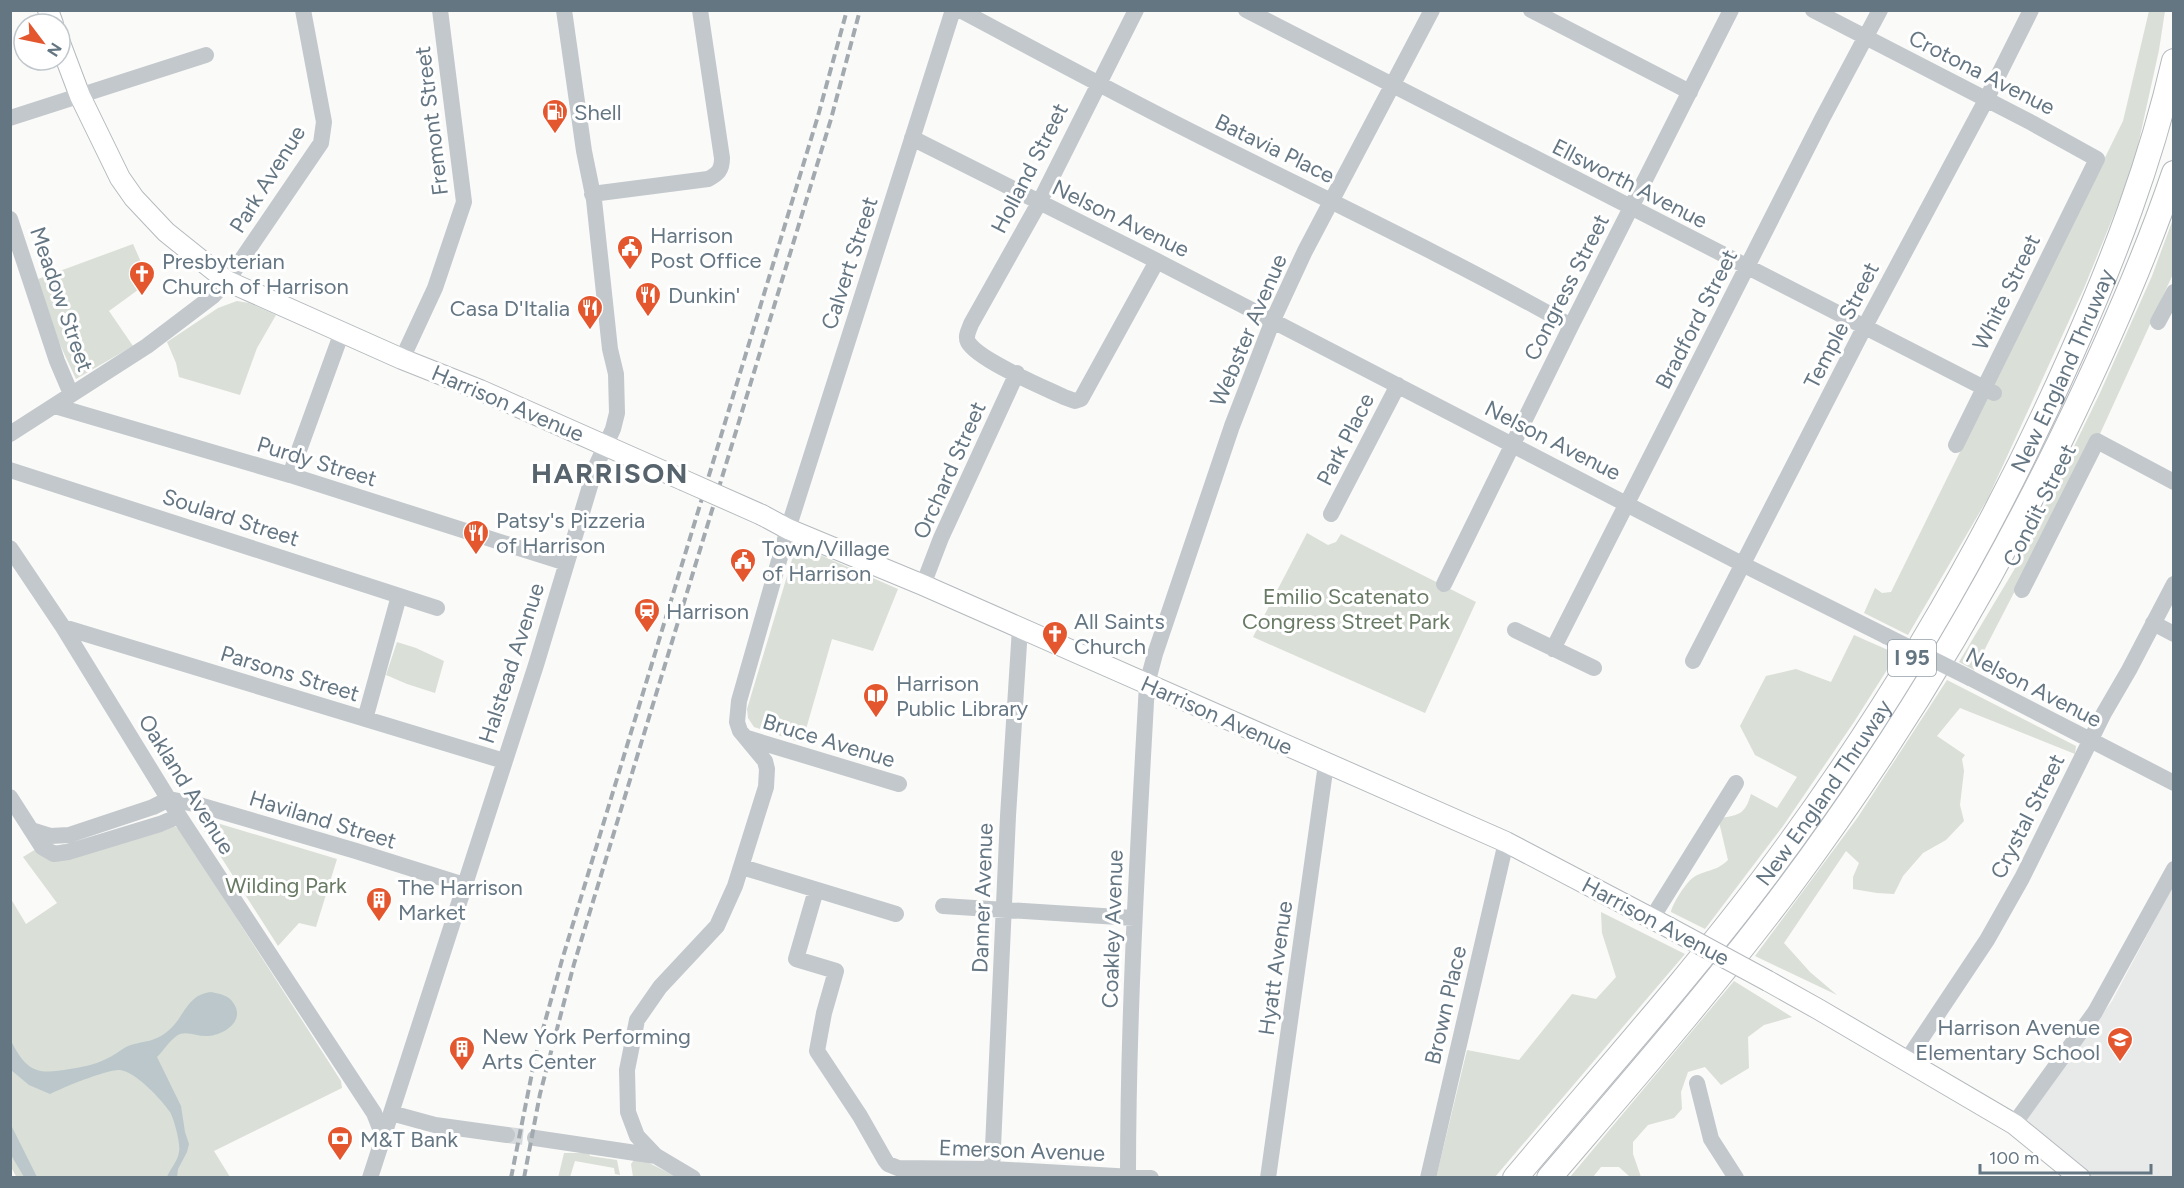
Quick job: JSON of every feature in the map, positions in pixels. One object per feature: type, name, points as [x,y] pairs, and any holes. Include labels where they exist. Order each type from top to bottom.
[{"type":"highway","name":"New England Thruway","points":[[1515,1178],[1696,964],[1767,873],[1863,738],[1929,631],[2009,485],[2080,335],[2142,178],[2174,61]]},
{"type":"highway","name":"New England Thruway","points":[[1549,1178],[1713,984],[1784,894],[1855,794],[1929,680],[2011,537],[2081,399],[2135,276],[2174,173]]},
{"type":"main road","name":"Harrison Avenue","points":[[71,72],[112,163],[134,198],[166,232],[228,281],[1506,842],[1660,922],[1907,1060],[2014,1124],[2080,1178]]},
{"type":"street","name":"Park Avenue","points":[[10,434],[147,346],[213,296],[228,281],[321,143],[324,122],[303,10]]},
{"type":"street","name":"Fremont Street","points":[[402,359],[435,288],[464,202],[440,10]]},
{"type":"street","name":"Halstead Avenue","points":[[369,1176],[538,658],[593,475],[613,429],[617,413],[616,374],[610,348],[600,246],[582,140],[564,10]]},
{"type":"street","points":[[592,194],[708,179],[722,169],[700,10]]},
{"type":"street","name":"Calvert Street","points":[[746,738],[737,722],[739,701],[789,529],[953,10]]},
{"type":"street","name":"Batavia Place","points":[[960,10],[1197,135],[1332,201],[1571,326]]},
{"type":"street","name":"Holland Street","points":[[1017,374],[980,354],[971,345],[967,336],[971,324],[1039,203],[1136,10]]},
{"type":"street","name":"Ellsworth Avenue","points":[[1246,10],[1988,391]]},
{"type":"street","name":"Webster Avenue","points":[[1146,684],[1232,426],[1273,320],[1305,251],[1431,10]]},
{"type":"street","points":[[1531,10],[1690,92]]},
{"type":"street","name":"Congress Street","points":[[1444,584],[1731,10]]},
{"type":"street","name":"Crotona Avenue","points":[[1813,10],[2097,159]]},
{"type":"street","name":"Bradford Street","points":[[1553,649],[1822,119],[1880,10]]},
{"type":"street","name":"Temple Street","points":[[1693,661],[2031,10]]},
{"type":"street","points":[[10,117],[206,55]]},
{"type":"street","name":"Nelson Avenue","points":[[912,138],[1273,320],[1744,565],[2174,783]]},
{"type":"street","name":"White Street","points":[[1956,445],[1988,391],[2097,159]]},
{"type":"street","name":"Meadow Street","points":[[10,219],[57,361],[71,394]]},
{"type":"street","points":[[1017,374],[1075,401],[1081,399],[1157,261]]},
{"type":"street","points":[[2158,322],[2174,292]]},
{"type":"street","points":[[290,476],[342,332]]},
{"type":"street","name":"Orchard Street","points":[[924,585],[941,538],[1017,374]]},
{"type":"street","name":"Park Place","points":[[1331,514],[1398,385]]},
{"type":"street","name":"Purdy Street","points":[[55,406],[290,476],[566,563]]},
{"type":"street","name":"Condit Street","points":[[2022,590],[2097,441],[2174,482]]},
{"type":"street","name":"Soulard Street","points":[[10,470],[437,608]]},
{"type":"street","name":"Oakland Avenue","points":[[10,548],[63,627],[169,799],[374,1113],[383,1136]]},
{"type":"street","name":"Crystal Street","points":[[1907,1060],[1992,930],[2022,878],[2090,741],[2174,584]]},
{"type":"street","points":[[365,719],[399,596]]},
{"type":"street","points":[[2153,623],[2174,634]]},
{"type":"street","name":"Parsons Street","points":[[63,627],[504,761]]},
{"type":"street","name":"Danner Avenue","points":[[992,1169],[1008,816],[1020,628]]},
{"type":"street","points":[[1515,630],[1594,668]]},
{"type":"street","name":"Coakley Avenue","points":[[1128,1176],[1134,918],[1146,684]]},
{"type":"street","points":[[693,1178],[656,1155],[637,1136],[628,1112],[627,1070],[636,1020],[660,987],[717,926],[742,867],[768,778],[765,761],[746,738]]},
{"type":"street","name":"Bruce Avenue","points":[[746,738],[899,784]]},
{"type":"street","name":"Hyatt Avenue","points":[[1268,1178],[1326,764]]},
{"type":"street","points":[[1660,922],[1736,783]]},
{"type":"street","points":[[10,797],[46,850],[54,854],[62,854],[180,816]]},
{"type":"street","points":[[36,836],[69,835],[153,807],[169,799]]},
{"type":"street","name":"Haviland Street","points":[[169,799],[199,805],[464,885]]},
{"type":"street","name":"Brown Place","points":[[1428,1178],[1506,842]]},
{"type":"street","points":[[742,867],[896,914]]},
{"type":"street","points":[[2014,1124],[2095,1012],[2174,869]]},
{"type":"street","name":"Emerson Avenue","points":[[816,890],[796,959],[836,971],[824,1012],[817,1051],[860,1116],[885,1160],[892,1166],[904,1168],[992,1169],[1151,1178]]},
{"type":"street","points":[[943,906],[1134,918]]},
{"type":"street","points":[[1696,1083],[1711,1139],[1736,1178]]},
{"type":"street","points":[[391,1113],[435,1125],[507,1135]]},
{"type":"street","points":[[535,1138],[656,1155]]},
{"type":"shaded area","name":"Harrison Avenue Elementary School","points":[[2173,886],[2173,1177],[2086,1177],[2021,1125],[2112,1001]]},
{"type":"shaded area","points":[[211,992],[227,997],[234,1004],[237,1016],[231,1026],[220,1033],[208,1036],[180,1034],[157,1057],[181,1106],[189,1144],[177,1177],[167,1177],[177,1159],[179,1148],[172,1115],[154,1094],[133,1076],[120,1070],[114,1070],[50,1094],[29,1085],[11,1070],[11,1041],[22,1059],[34,1069],[49,1072],[88,1066],[109,1058],[126,1047],[162,1035],[174,1025],[196,997]]},
{"type":"shaded area","points":[[11,1125],[37,1177],[24,1177],[11,1155]]},
{"type":"green space","points":[[2149,11],[2165,11],[2159,50],[2133,168],[2084,288],[1988,498],[1908,635],[1864,613],[1875,588],[1882,593],[1891,592],[2123,121]]},
{"type":"green space","points":[[2173,219],[2173,274],[2099,436],[2093,440],[1974,670],[1959,662],[2014,570],[2100,393],[2152,276]]},
{"type":"green space","points":[[133,244],[145,271],[142,287],[109,311],[133,346],[76,379],[49,321],[38,279]]},
{"type":"green space","points":[[237,301],[249,303],[276,315],[257,348],[240,395],[179,377],[167,342],[218,308]]},
{"type":"green space","name":"Emilio Scatenato Congress Street Park","points":[[1307,533],[1328,545],[1336,542],[1341,534],[1476,602],[1425,713],[1253,637]]},
{"type":"green space","points":[[802,547],[898,589],[873,651],[832,639],[802,743],[754,727],[748,718],[747,709],[794,553]]},
{"type":"green space","points":[[1854,635],[1897,654],[1854,722],[1783,826],[1705,929],[1671,912],[1677,898],[1691,879],[1719,867],[1728,860],[1720,818],[1732,816],[1744,810],[1751,794],[1777,808],[1797,777],[1755,755],[1740,726],[1766,676],[1796,669],[1831,682]]},
{"type":"green space","points":[[397,642],[444,661],[435,693],[386,675]]},
{"type":"green space","points":[[1947,680],[2076,746],[2075,754],[1960,708],[1937,736],[1965,755],[1962,759],[1964,771],[1960,805],[1964,821],[1946,840],[1923,853],[1903,876],[1894,894],[1853,889],[1853,877],[1859,863],[1846,851],[1784,943],[1810,972],[1837,995],[1755,956],[1858,817]]},
{"type":"green space","name":"Wilding Park","points":[[197,817],[337,859],[316,927],[299,923],[278,946]]},
{"type":"green space","points":[[173,825],[185,838],[341,1081],[342,1088],[214,1151],[230,1177],[17,1178],[11,1167],[11,899],[26,924],[57,903],[23,857],[36,849]]},
{"type":"green space","points":[[1601,912],[1685,954],[1495,1177],[1436,1178],[1467,1050],[1519,1060],[1572,994],[1596,999],[1616,977],[1602,933]]},
{"type":"green space","points":[[1734,981],[1792,1017],[1764,1025],[1748,1037],[1749,1068],[1721,1085],[1705,1067],[1688,1072],[1681,1092],[1682,1109],[1674,1118],[1648,1125],[1633,1142],[1633,1154],[1641,1177],[1630,1177],[1619,1167],[1601,1167],[1593,1177],[1570,1177]]},
{"type":"green space","points":[[564,1153],[589,1153],[590,1156],[617,1160],[620,1175],[615,1174],[614,1168],[575,1161],[570,1177],[558,1178]]},
{"type":"green space","points":[[634,1160],[643,1160],[677,1177],[633,1177],[631,1164]]},
{"type":"tunnel","points":[[507,1135],[535,1138]]},
{"type":"railway","points":[[511,1178],[535,1058],[562,960],[818,116],[847,10]]},
{"type":"railway","points":[[524,1178],[540,1094],[574,964],[831,119],[860,10]]},
{"type":"place","name":"Shell","points":[[555,135]]},
{"type":"place","name":"Harrison Post Office","points":[[630,271]]},
{"type":"place","name":"Presbyterian Church of Harrison","points":[[142,297]]},
{"type":"place","name":"Dunkin'","points":[[648,318]]},
{"type":"place","name":"Casa D'Italia","points":[[590,331]]},
{"type":"place","name":"Patsy's Pizzeria of Harrison","points":[[476,556]]},
{"type":"place","name":"Town/Village of Harrison","points":[[743,584]]},
{"type":"place","name":"Harrison","points":[[647,634]]},
{"type":"place","name":"All Saints Church","points":[[1055,657]]},
{"type":"place","name":"Harrison Public Library","points":[[876,719]]},
{"type":"place","name":"The Harrison Market","points":[[379,923]]},
{"type":"place","name":"Harrison Avenue Elementary School","points":[[2120,1063]]},
{"type":"place","name":"New York Performing Arts Center","points":[[462,1072]]},
{"type":"place","name":"M&T Bank","points":[[340,1162]]},
{"type":"district","name":"HARRISON","points":[[610,473]]}]
